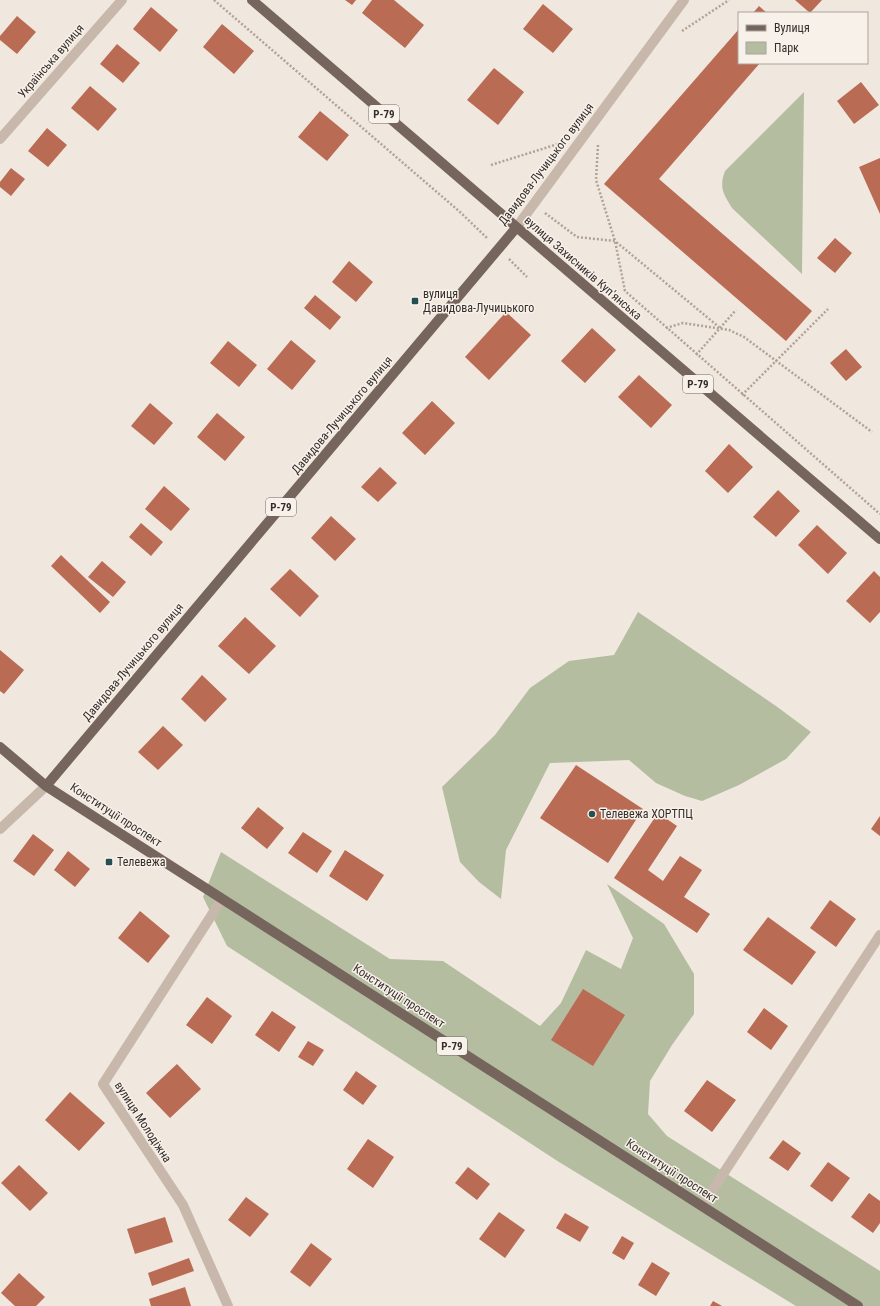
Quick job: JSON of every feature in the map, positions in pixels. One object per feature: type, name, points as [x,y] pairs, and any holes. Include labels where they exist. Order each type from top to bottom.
[{"type":"main road","name":"вулиця Захисників Куп'янська","points":[[252,0],[880,539]]},
{"type":"main road","name":"Давидова-Лучицького вулиця","points":[[46,786],[516,228]]},
{"type":"main road","name":"Конституції проспект","points":[[0,747],[46,786],[858,1306]]},
{"type":"street","name":"Українська вулиця","points":[[0,139],[122,0]]},
{"type":"street","name":"Давидова-Лучицького вулиця","points":[[516,228],[684,0]]},
{"type":"street","name":"Давидова-Лучицького вулиця","points":[[0,829],[46,786]]},
{"type":"street","name":"вулиця Молодiжна","points":[[222,899],[103,1084],[183,1205],[228,1306]]},
{"type":"street","points":[[702,1206],[880,935]]},
{"type":"path","points":[[214,0],[460,212],[527,277]]},
{"type":"path","points":[[678,33],[729,0]]},
{"type":"path","points":[[491,165],[598,130],[596,180],[615,241],[625,291],[696,355],[880,514]]},
{"type":"path","points":[[534,204],[577,237],[615,241],[720,328]]},
{"type":"path","points":[[742,395],[828,309]]},
{"type":"path","points":[[696,355],[736,310]]},
{"type":"path","points":[[666,328],[683,322],[729,330],[744,337],[872,432]]},
{"type":"green space","points":[[804,92],[802,274],[732,208],[724,194],[722,182],[725,171]]},
{"type":"green space","points":[[638,612],[776,706],[811,732],[786,759],[739,785],[702,801],[685,796],[656,783],[629,760],[550,763],[506,850],[501,899],[479,882],[460,862],[442,787],[495,735],[530,688],[569,661],[614,655]]},
{"type":"green space","points":[[221,852],[390,959],[443,961],[540,1026],[561,1003],[586,950],[621,969],[633,938],[607,884],[664,924],[694,974],[694,1014],[672,1045],[650,1081],[648,1114],[667,1136],[880,1271],[880,1306],[796,1306],[559,1162],[227,946],[203,897]]},
{"type":"building","points":[[345,0],[356,0],[352,5]]},
{"type":"building","points":[[372,0],[394,0],[424,25],[405,48],[362,13]]},
{"type":"building","points":[[795,0],[822,0],[811,12],[809,12]]},
{"type":"building","points":[[543,4],[573,29],[553,53],[523,29]]},
{"type":"building","points":[[759,6],[766,12],[754,12]]},
{"type":"building","points":[[151,7],[178,30],[160,52],[133,29]]},
{"type":"building","points":[[17,16],[36,32],[17,54],[0,40],[0,36]]},
{"type":"building","points":[[222,24],[254,51],[234,74],[203,47]]},
{"type":"building","points":[[738,30],[738,64],[759,64],[659,179],[812,311],[786,341],[604,184]]},
{"type":"building","points":[[117,44],[140,63],[123,83],[100,64]]},
{"type":"building","points":[[494,68],[524,92],[498,125],[467,100]]},
{"type":"building","points":[[861,82],[879,105],[854,124],[837,101]]},
{"type":"building","points":[[90,86],[117,109],[98,131],[71,108]]},
{"type":"building","points":[[320,111],[349,135],[327,161],[298,137]]},
{"type":"building","points":[[47,128],[67,145],[48,167],[28,151]]},
{"type":"building","points":[[880,158],[880,214],[859,167]]},
{"type":"building","points":[[11,168],[25,179],[11,196],[0,187],[0,182]]},
{"type":"building","points":[[835,238],[852,253],[835,273],[817,258]]},
{"type":"building","points":[[349,261],[373,282],[356,302],[332,282]]},
{"type":"building","points":[[315,295],[341,317],[330,330],[304,308]]},
{"type":"building","points":[[506,312],[531,335],[489,380],[465,357]]},
{"type":"building","points":[[592,328],[616,350],[585,383],[561,361]]},
{"type":"building","points":[[291,340],[316,361],[292,390],[267,369]]},
{"type":"building","points":[[228,341],[257,365],[239,387],[210,363]]},
{"type":"building","points":[[846,349],[862,367],[846,381],[830,363]]},
{"type":"building","points":[[639,375],[672,405],[651,428],[618,397]]},
{"type":"building","points":[[432,401],[455,423],[425,455],[402,433]]},
{"type":"building","points":[[150,403],[173,423],[154,445],[131,426]]},
{"type":"building","points":[[217,413],[245,437],[225,461],[197,437]]},
{"type":"building","points":[[729,444],[753,467],[728,493],[705,471]]},
{"type":"building","points":[[380,467],[397,483],[378,502],[361,487]]},
{"type":"building","points":[[164,486],[190,509],[171,531],[145,509]]},
{"type":"building","points":[[778,490],[800,511],[776,537],[753,517]]},
{"type":"building","points":[[331,516],[356,539],[335,561],[311,538]]},
{"type":"building","points":[[141,523],[163,542],[151,556],[129,537]]},
{"type":"building","points":[[817,525],[847,553],[828,574],[798,545]]},
{"type":"building","points":[[61,555],[110,602],[100,613],[51,566]]},
{"type":"building","points":[[102,561],[126,582],[113,597],[88,577]]},
{"type":"building","points":[[290,569],[319,596],[300,617],[270,589]]},
{"type":"building","points":[[874,571],[880,577],[880,612],[870,623],[846,601]]},
{"type":"building","points":[[245,617],[276,646],[249,674],[218,646]]},
{"type":"building","points":[[0,650],[24,670],[4,694],[0,691]]},
{"type":"building","points":[[202,675],[227,699],[205,722],[181,699]]},
{"type":"building","points":[[163,726],[183,745],[158,770],[138,752]]},
{"type":"building","name":"Телевежа ХОРТПЦ","points":[[576,765],[643,809],[608,863],[540,818]]},
{"type":"building","points":[[258,807],[284,828],[267,849],[241,828]]},
{"type":"building","points":[[658,813],[677,826],[648,870],[663,881],[680,856],[702,870],[684,897],[710,914],[697,933],[614,878]]},
{"type":"building","points":[[880,816],[880,836],[871,829]]},
{"type":"building","points":[[303,832],[332,851],[317,873],[288,853]]},
{"type":"building","points":[[33,834],[54,850],[34,876],[13,861]]},
{"type":"building","points":[[345,850],[384,875],[367,901],[329,876]]},
{"type":"building","points":[[68,851],[90,869],[75,887],[54,870]]},
{"type":"building","points":[[830,900],[856,919],[836,947],[810,928]]},
{"type":"building","points":[[140,911],[170,936],[148,963],[118,938]]},
{"type":"building","points":[[768,917],[816,952],[792,985],[743,950]]},
{"type":"building","points":[[583,989],[625,1015],[593,1066],[551,1040]]},
{"type":"building","points":[[207,997],[232,1016],[212,1044],[186,1025]]},
{"type":"building","points":[[764,1008],[788,1026],[771,1050],[747,1032]]},
{"type":"building","points":[[272,1011],[296,1027],[279,1052],[255,1035]]},
{"type":"building","points":[[308,1041],[324,1050],[313,1066],[298,1057]]},
{"type":"building","points":[[177,1064],[201,1089],[170,1118],[146,1093]]},
{"type":"building","points":[[356,1071],[377,1086],[363,1105],[343,1090]]},
{"type":"building","points":[[707,1080],[736,1100],[712,1132],[684,1111]]},
{"type":"building","points":[[70,1092],[105,1123],[79,1151],[45,1120]]},
{"type":"building","points":[[368,1139],[394,1157],[373,1188],[347,1169]]},
{"type":"building","points":[[783,1140],[801,1153],[788,1171],[769,1158]]},
{"type":"building","points":[[828,1162],[850,1178],[832,1202],[810,1186]]},
{"type":"building","points":[[19,1165],[48,1193],[30,1211],[1,1183]]},
{"type":"building","points":[[468,1167],[490,1184],[477,1200],[455,1183]]},
{"type":"building","points":[[869,1193],[880,1201],[880,1223],[873,1233],[851,1217]]},
{"type":"building","points":[[246,1197],[269,1214],[250,1237],[228,1220]]},
{"type":"building","points":[[499,1212],[525,1230],[505,1258],[479,1239]]},
{"type":"building","points":[[565,1213],[589,1227],[580,1242],[556,1228]]},
{"type":"building","points":[[165,1217],[173,1242],[135,1254],[127,1229]]},
{"type":"building","points":[[622,1236],[634,1243],[624,1260],[612,1253]]},
{"type":"building","points":[[311,1243],[332,1259],[310,1287],[290,1272]]},
{"type":"building","points":[[189,1258],[194,1271],[152,1286],[148,1273]]},
{"type":"building","points":[[652,1262],[670,1273],[656,1296],[638,1285]]},
{"type":"building","points":[[19,1273],[45,1297],[36,1306],[15,1306],[1,1293]]},
{"type":"building","points":[[185,1287],[191,1306],[151,1306],[149,1299]]},
{"type":"building","points":[[713,1301],[722,1306],[710,1306]]},
{"type":"place","name":"вулиця Давидова-Лучицького","points":[[415,301]]},
{"type":"place","name":"Телевежа ХОРТПЦ","points":[[592,814]]},
{"type":"place","name":"Телевежа","points":[[109,862]]}]
